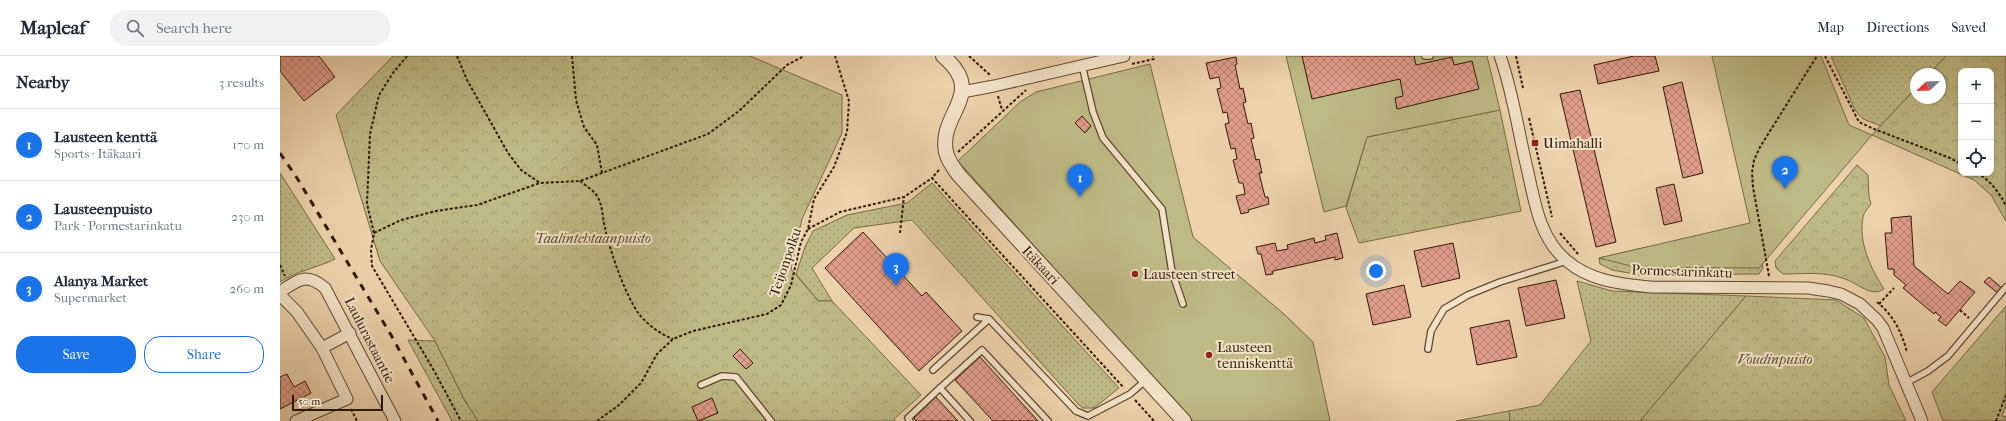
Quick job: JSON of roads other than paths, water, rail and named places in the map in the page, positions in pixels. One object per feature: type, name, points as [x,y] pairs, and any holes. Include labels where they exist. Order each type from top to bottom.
[{"type":"street","points":[[943,56],[955,68],[962,92],[1082,65],[1127,60]]},
{"type":"street","name":"Pormestarinkatu","points":[[1500,56],[1539,220],[1552,245],[1567,261],[1591,276],[1626,285],[1650,287],[1808,288],[1841,294],[1860,304],[1877,320],[1889,339],[1922,421]]},
{"type":"street","name":"Itäkaari","points":[[962,92],[960,103],[946,132],[946,152],[949,161],[958,174],[1184,421]]},
{"type":"street","name":"Laulurastaantie","points":[[280,293],[302,280],[312,278],[325,288],[395,421]]},
{"type":"street","points":[[280,293],[297,312],[322,348],[346,399],[296,421]]},
{"type":"street","points":[[322,348],[350,333]]},
{"type":"lane","points":[[1425,56],[1430,56]]},
{"type":"lane","points":[[1082,65],[1093,112],[1103,138],[1162,209],[1172,272],[1183,304]]},
{"type":"lane","points":[[1428,349],[1430,330],[1444,309],[1468,295],[1500,282],[1567,261]]},
{"type":"lane","points":[[1906,383],[1928,371],[1948,356],[2006,288]]},
{"type":"lane","points":[[977,317],[989,319],[1076,411],[1088,416],[1130,394],[1146,380]]},
{"type":"lane","points":[[933,370],[989,319]]},
{"type":"lane","points":[[910,421],[908,418],[982,350],[1048,421]]},
{"type":"lane","points":[[701,385],[722,376],[736,377],[772,421]]},
{"type":"lane","points":[[940,388],[970,421]]},
{"type":"railway","points":[[280,153],[297,178],[391,335],[438,421]]},
{"type":"place","name":"Uimahalli","points":[[1535,143]]},
{"type":"place","name":"Lausteenpuisto","points":[[1785,189]]},
{"type":"place","name":"Lausteen kenttä","points":[[1080,197]]},
{"type":"place","name":"Lausteen street","points":[[1135,274]]},
{"type":"place","name":"Alanya Market","points":[[896,286]]},
{"type":"place","name":"Lausteen tenniskenttä","points":[[1209,355]]},
{"type":"park label","name":"Taalintehtaanpuisto","points":[[593,238]]},
{"type":"park label","name":"Voudinpuisto","points":[[1775,359]]}]
